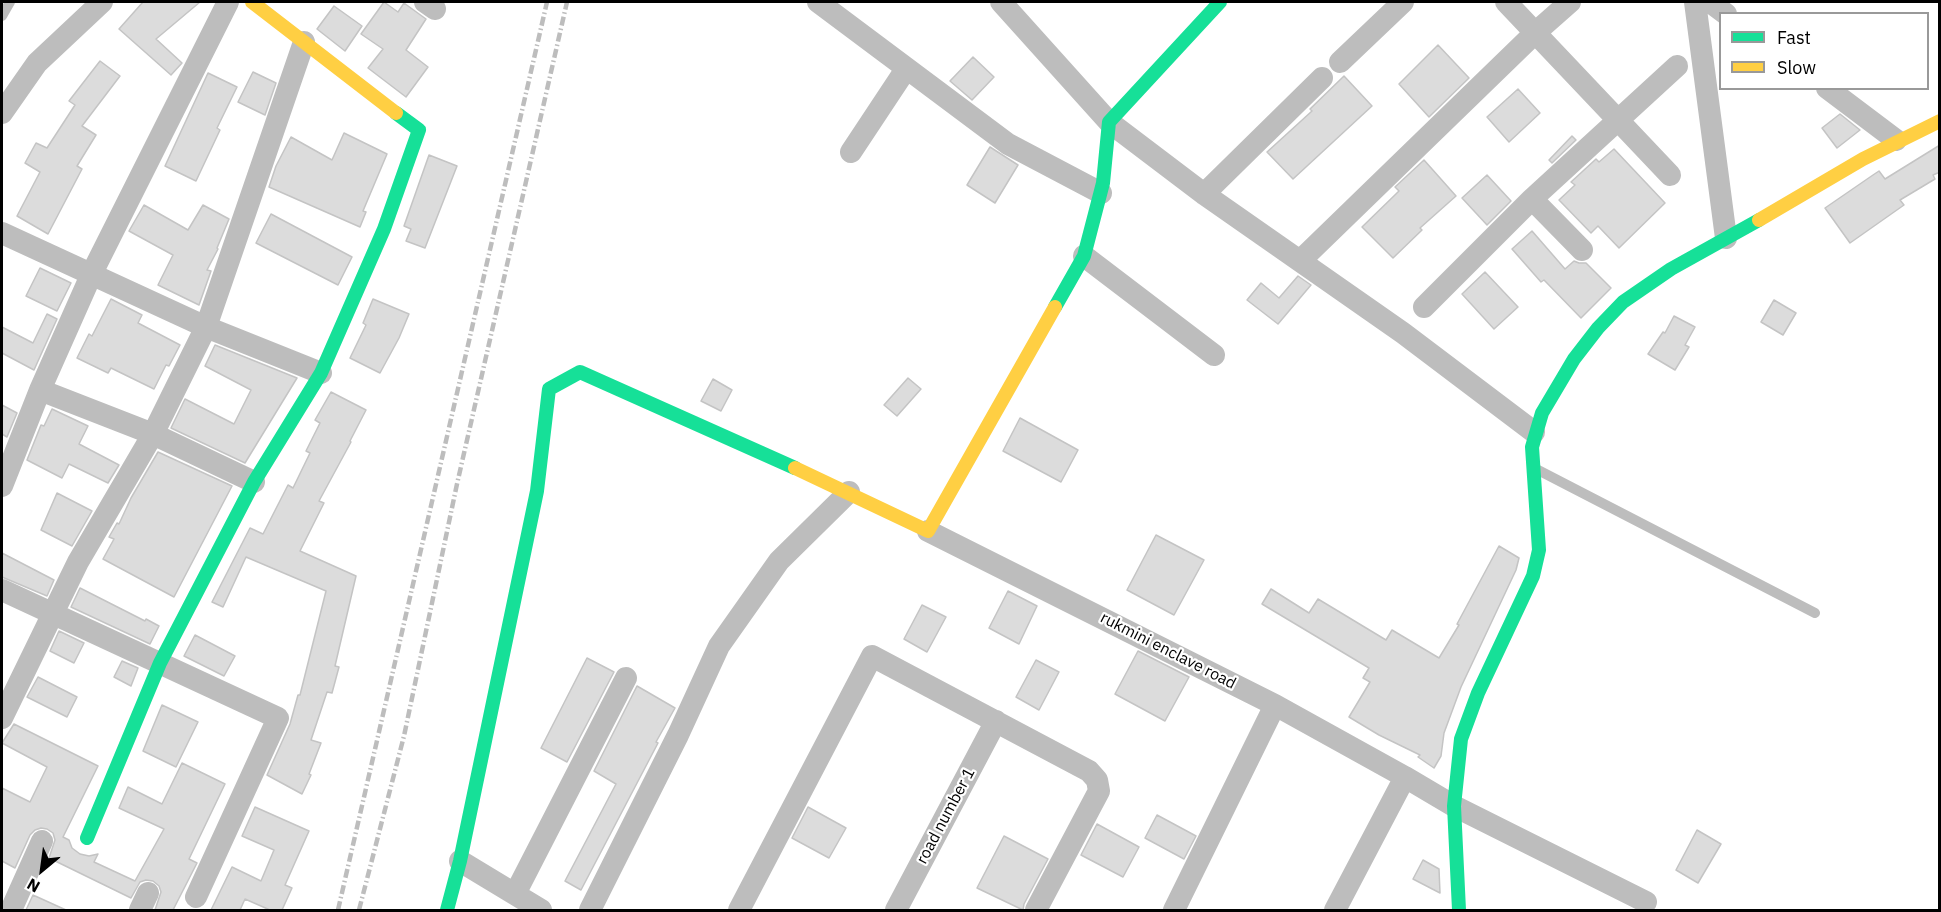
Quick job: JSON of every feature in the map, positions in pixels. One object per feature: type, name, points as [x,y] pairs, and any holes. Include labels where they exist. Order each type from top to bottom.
[{"type":"street","points":[[2,113],[37,63],[102,2]]},
{"type":"street","points":[[2,486],[40,390],[92,273],[228,2]]},
{"type":"street","points":[[87,838],[160,663],[254,483],[321,373],[384,229],[419,130],[252,2]]},
{"type":"street","points":[[818,2],[1008,144],[1101,193]]},
{"type":"street","points":[[1001,2],[1110,122],[1204,194],[1403,333],[1534,432]]},
{"type":"street","points":[[447,910],[460,861],[537,491],[549,389],[580,372],[849,492],[928,531],[1084,256],[1101,193],[1110,122],[1220,2]]},
{"type":"street","points":[[1340,62],[1404,2]]},
{"type":"street","points":[[1506,2],[1670,175]]},
{"type":"street","points":[[1300,260],[1570,2]]},
{"type":"street","points":[[1695,2],[1726,238]]},
{"type":"street","points":[[1710,2],[1723,12]]},
{"type":"street","points":[[2,718],[78,562],[153,434],[206,327],[304,42]]},
{"type":"street","points":[[1424,307],[1532,199],[1677,66]]},
{"type":"street","points":[[851,152],[906,69]]},
{"type":"street","points":[[1204,194],[1322,78]]},
{"type":"street","points":[[1830,90],[1896,140]]},
{"type":"street","points":[[1459,910],[1454,806],[1461,739],[1491,665],[1533,576],[1539,550],[1532,447],[1534,432],[1545,407],[1573,359],[1610,314],[1657,277],[1896,140],[1940,121]]},
{"type":"street","points":[[1532,199],[1582,250]]},
{"type":"street","points":[[2,233],[206,327],[321,373]]},
{"type":"street","points":[[1084,256],[1214,355]]},
{"type":"street","points":[[40,390],[153,434],[254,483]]},
{"type":"street","points":[[590,910],[678,735],[719,646],[779,561],[849,492]]},
{"type":"street","name":"rukmini enclave road","points":[[928,531],[1275,705],[1454,806],[1646,902]]},
{"type":"street","points":[[2,590],[278,718],[196,897]]},
{"type":"street","points":[[739,910],[872,656],[1089,771],[1097,780],[1099,791],[1036,910]]},
{"type":"street","points":[[515,894],[626,678]]},
{"type":"street","points":[[1174,910],[1275,705]]},
{"type":"street","name":"road number 1","points":[[896,910],[996,721]]},
{"type":"street","points":[[1335,910],[1405,777]]},
{"type":"street","points":[[11,910],[42,841]]},
{"type":"street","points":[[460,861],[541,910]]},
{"type":"lane","points":[[2,16],[10,2]]},
{"type":"lane","points":[[1534,467],[1815,613]]},
{"type":"building","points":[[143,2],[200,2],[156,39],[182,63],[171,75],[119,29]]},
{"type":"building","points":[[384,2],[398,12],[404,3],[426,19],[406,50],[428,67],[406,97],[368,68],[383,49],[361,34]]},
{"type":"building","points":[[334,6],[362,26],[345,51],[317,29]]},
{"type":"building","points":[[1438,45],[1469,78],[1429,117],[1399,84]]},
{"type":"building","points":[[973,57],[994,77],[972,100],[950,81]]},
{"type":"building","points":[[100,61],[120,76],[82,126],[96,135],[77,166],[82,169],[48,234],[17,216],[40,172],[25,163],[36,143],[47,148],[75,105],[69,101]]},
{"type":"building","points":[[253,72],[276,83],[265,115],[238,102]]},
{"type":"building","points":[[208,73],[237,87],[217,128],[220,130],[196,181],[165,166]]},
{"type":"building","points":[[1344,76],[1372,106],[1293,179],[1267,152],[1312,111],[1310,109]]},
{"type":"building","points":[[1518,89],[1540,113],[1509,142],[1487,117]]},
{"type":"building","points":[[1840,114],[1860,130],[1837,148],[1822,128]]},
{"type":"building","points":[[344,133],[387,154],[363,211],[366,212],[360,227],[269,187],[276,166],[291,137],[332,160]]},
{"type":"building","points":[[1572,136],[1576,140],[1552,163],[1549,160]]},
{"type":"building","points":[[1940,145],[1940,172],[1933,175],[1935,179],[1900,200],[1904,205],[1850,243],[1825,208],[1879,171],[1885,179]]},
{"type":"building","points":[[990,147],[1018,165],[995,203],[967,185]]},
{"type":"building","points":[[1614,149],[1665,203],[1619,248],[1598,226],[1591,233],[1559,200],[1575,185],[1571,182],[1596,159],[1599,162]]},
{"type":"building","points":[[429,155],[457,166],[425,248],[406,241],[411,229],[404,226]]},
{"type":"building","points":[[1424,160],[1456,196],[1420,228],[1422,230],[1393,258],[1362,227],[1399,191],[1395,187]]},
{"type":"building","points":[[1487,175],[1511,201],[1487,225],[1462,198]]},
{"type":"building","points":[[144,205],[188,230],[203,205],[229,219],[207,270],[211,271],[199,305],[158,285],[173,255],[129,231]]},
{"type":"building","points":[[271,214],[352,257],[338,285],[256,243]]},
{"type":"building","points":[[1532,231],[1565,269],[1574,261],[1586,263],[1611,288],[1581,318],[1544,280],[1541,282],[1512,249]]},
{"type":"building","points":[[40,268],[71,283],[57,311],[26,296]]},
{"type":"building","points":[[1485,272],[1518,307],[1494,329],[1462,294]]},
{"type":"building","points":[[1298,276],[1311,285],[1278,324],[1247,300],[1261,283],[1279,298]]},
{"type":"building","points":[[111,299],[142,315],[138,323],[180,345],[169,366],[166,365],[154,389],[111,368],[108,373],[77,358],[89,334],[92,336]]},
{"type":"building","points":[[373,299],[409,314],[380,373],[350,358],[366,325],[363,323]]},
{"type":"building","points":[[1774,300],[1796,313],[1783,335],[1761,322]]},
{"type":"building","points":[[47,314],[57,319],[34,370],[2,353],[2,327],[33,343]]},
{"type":"building","points":[[1674,316],[1695,327],[1685,345],[1689,347],[1675,370],[1648,354],[1663,332],[1665,333]]},
{"type":"building","points":[[215,345],[297,378],[245,463],[171,428],[185,399],[234,424],[251,390],[205,366]]},
{"type":"building","points":[[908,378],[921,389],[897,416],[884,405]]},
{"type":"building","points":[[713,379],[732,390],[721,411],[701,401]]},
{"type":"building","points":[[331,392],[366,410],[319,501],[324,503],[300,551],[356,576],[335,666],[339,667],[332,693],[327,692],[311,740],[321,743],[309,774],[311,775],[302,794],[267,775],[290,724],[298,695],[300,695],[326,591],[246,557],[223,607],[212,602],[250,528],[263,534],[288,485],[293,488],[310,453],[306,451],[320,423],[315,420]]},
{"type":"building","points":[[2,405],[17,413],[7,437],[2,434]]},
{"type":"building","points":[[52,409],[88,426],[79,444],[119,465],[108,483],[69,464],[62,478],[27,460],[41,425],[44,426]]},
{"type":"building","points":[[1020,418],[1078,450],[1061,482],[1003,451]]},
{"type":"building","points":[[158,452],[232,486],[174,597],[103,559],[114,539],[109,537],[117,523],[119,524],[131,498]]},
{"type":"building","points":[[57,493],[92,511],[72,546],[41,530]]},
{"type":"building","points":[[1156,535],[1204,560],[1174,615],[1127,590]]},
{"type":"building","points":[[1499,546],[1519,558],[1516,570],[1461,687],[1444,733],[1441,756],[1434,768],[1418,757],[1420,755],[1349,717],[1370,682],[1363,678],[1369,668],[1262,604],[1271,589],[1309,613],[1318,599],[1386,640],[1392,630],[1439,658],[1459,625],[1457,624]]},
{"type":"building","points":[[2,553],[54,580],[47,596],[2,577]]},
{"type":"building","points":[[80,588],[159,626],[150,644],[71,607]]},
{"type":"building","points":[[1008,591],[1037,606],[1019,644],[989,628]]},
{"type":"building","points":[[922,605],[946,617],[927,652],[904,639]]},
{"type":"building","points":[[59,631],[84,643],[74,663],[50,651]]},
{"type":"building","points":[[195,635],[235,656],[224,676],[184,656]]},
{"type":"building","points":[[1138,651],[1189,677],[1165,721],[1115,694]]},
{"type":"building","points":[[587,658],[614,672],[567,762],[541,748]]},
{"type":"building","points":[[1036,660],[1059,672],[1039,710],[1016,697]]},
{"type":"building","points":[[122,661],[138,668],[131,686],[114,677]]},
{"type":"building","points":[[38,677],[77,697],[67,717],[27,697]]},
{"type":"building","points":[[637,686],[675,708],[581,890],[565,881],[616,784],[594,771]]},
{"type":"building","points":[[162,705],[198,722],[176,767],[143,751]]},
{"type":"building","points":[[14,724],[98,766],[63,837],[69,840],[72,848],[80,854],[89,856],[98,854],[94,862],[135,881],[164,829],[119,808],[128,787],[162,804],[182,763],[225,784],[189,859],[197,863],[173,910],[155,910],[161,892],[159,886],[153,881],[140,882],[131,898],[49,858],[55,840],[53,833],[47,829],[35,830],[30,835],[15,868],[2,861],[2,788],[30,802],[47,767],[2,743]]},
{"type":"building","points":[[255,807],[309,831],[285,885],[292,888],[282,910],[270,910],[245,899],[240,910],[211,910],[232,867],[261,881],[274,850],[242,836]]},
{"type":"building","points":[[808,807],[846,828],[829,858],[792,838]]},
{"type":"building","points":[[1157,815],[1196,836],[1184,859],[1145,838]]},
{"type":"building","points":[[1097,824],[1139,847],[1123,877],[1081,855]]},
{"type":"building","points":[[1697,830],[1721,844],[1698,883],[1676,870]]},
{"type":"building","points":[[1004,836],[1048,859],[1023,910],[977,888]]},
{"type":"building","points":[[1423,860],[1439,869],[1440,893],[1413,879]]},
{"type":"building","points":[[33,895],[66,910],[26,910]]},
{"type":"railway","points":[[338,910],[547,2]]},
{"type":"railway","points":[[359,910],[404,736],[457,484],[567,2]]},
{"type":"traffic: fast","points":[[1055,307],[1084,256],[1103,183],[1109,122],[1220,2]]},
{"type":"traffic: fast","points":[[87,838],[160,663],[254,482],[321,373],[384,229],[419,130],[396,113]]},
{"type":"traffic: fast","points":[[1459,910],[1454,806],[1461,739],[1478,693],[1533,576],[1539,550],[1532,447],[1542,413],[1574,359],[1598,328],[1623,302],[1671,269],[1759,220]]},
{"type":"traffic: fast","points":[[447,910],[460,861],[537,491],[549,389],[580,372],[795,468]]},
{"type":"traffic: slow","points":[[252,2],[396,113]]},
{"type":"traffic: slow","points":[[1759,220],[1863,159],[1940,121]]},
{"type":"traffic: slow","points":[[795,468],[928,531],[1055,307]]}]
